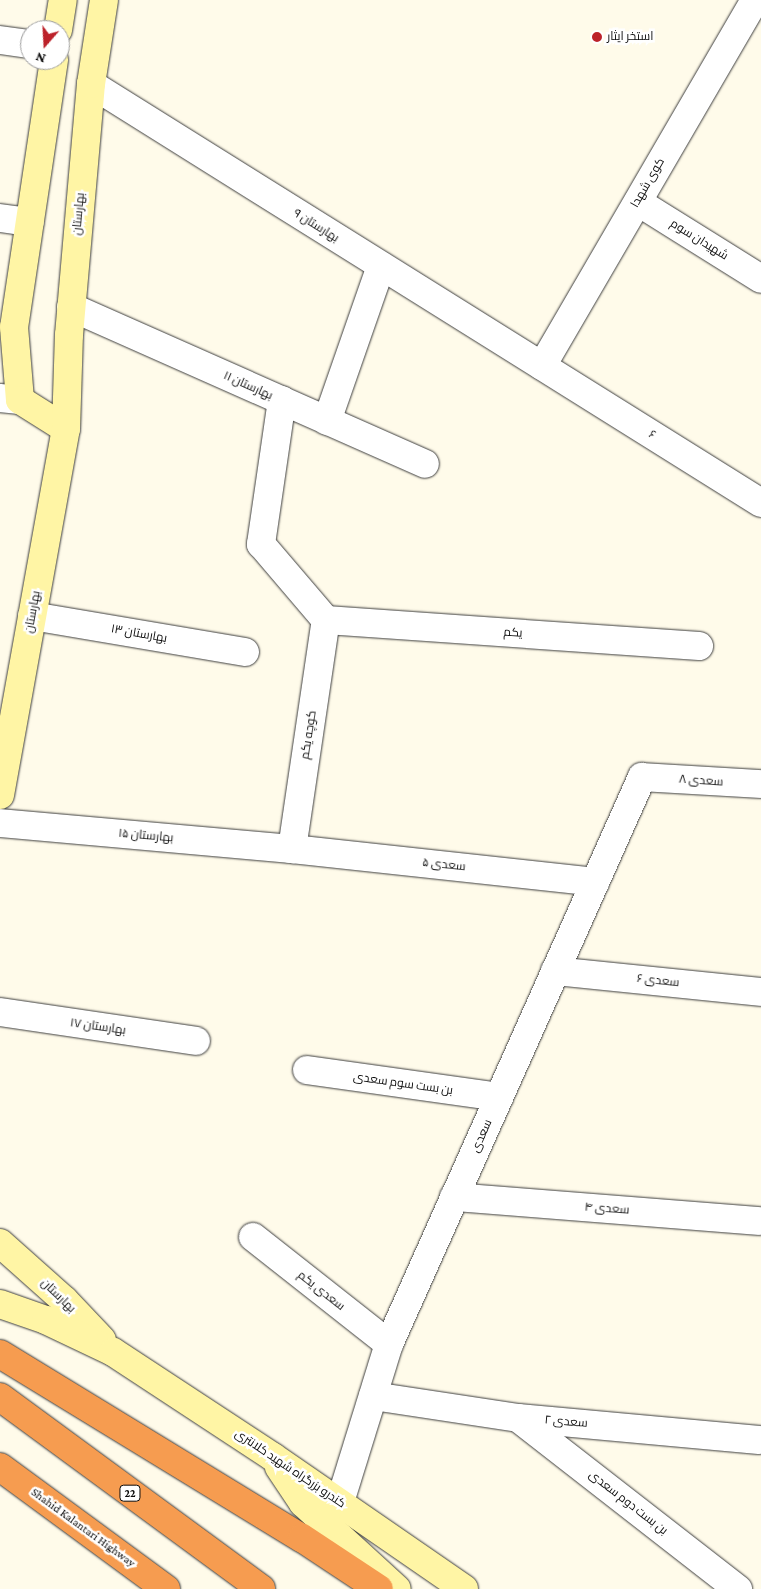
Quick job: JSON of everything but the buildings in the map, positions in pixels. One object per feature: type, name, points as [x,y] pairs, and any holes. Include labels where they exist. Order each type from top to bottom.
[{"type":"highway","points":[[0,1354],[302,1538],[379,1589]]},
{"type":"highway","name":"22","points":[[0,1396],[261,1589]]},
{"type":"highway","name":"Shahid Kalantari Highway","points":[[0,1467],[166,1589]]},
{"type":"main road","points":[[59,20],[62,0]]},
{"type":"main road","name":"بهارستان","points":[[0,795],[66,429],[71,308],[91,84],[104,0]]},
{"type":"main road","points":[[53,70],[14,327],[10,399],[66,429]]},
{"type":"main road","name":"بهارستان","points":[[0,1243],[64,1300],[113,1352]]},
{"type":"main road","points":[[0,1304],[46,1320],[113,1352]]},
{"type":"main road","name":"کندرو بزرگراه شهید کلانتری","points":[[113,1352],[340,1502],[464,1589]]},
{"type":"main road","points":[[273,1457],[303,1503],[397,1589]]},
{"type":"street","name":"کوی شهدا","points":[[542,366],[755,0]]},
{"type":"street","points":[[0,40],[20,43]]},
{"type":"street","name":"۹ بهارستان","points":[[91,84],[542,366]]},
{"type":"street","name":"شهیدان سوم","points":[[638,202],[761,279]]},
{"type":"street","points":[[0,218],[30,222]]},
{"type":"street","points":[[327,420],[381,266]]},
{"type":"street","name":"۱۱ بهارستان","points":[[71,308],[425,464]]},
{"type":"street","name":"۶","points":[[542,366],[761,503]]},
{"type":"street","points":[[282,400],[262,544],[326,620]]},
{"type":"street","name":"۱۳ بهارستان","points":[[32,616],[245,652]]},
{"type":"street","name":"یکم","points":[[326,620],[699,646]]},
{"type":"street","name":"کوچه یکم","points":[[292,850],[326,620]]},
{"type":"street","name":"سعدی ۸","points":[[642,777],[761,784]]},
{"type":"street","name":"سعدی","points":[[340,1502],[389,1344],[642,777]]},
{"type":"street","name":"۱۵ بهارستان","points":[[0,823],[292,850]]},
{"type":"street","name":"سعدی ۵","points":[[292,850],[595,882]]},
{"type":"street","name":"سعدی ۶","points":[[555,971],[761,992]]},
{"type":"street","name":"۱۷ بهارستان","points":[[0,1012],[196,1041]]},
{"type":"street","name":"بن بست سوم سعدی","points":[[307,1070],[499,1097]]},
{"type":"street","name":"سعدی ۴","points":[[454,1197],[759,1221]]},
{"type":"street","name":"سعدی یکم","points":[[253,1237],[389,1344]]},
{"type":"street","name":"سعدی ۲","points":[[373,1396],[518,1418],[759,1440]]},
{"type":"street","name":"بن بست دوم سعدی","points":[[518,1418],[738,1589]]},
{"type":"place","name":"استخر ایثار","points":[[597,37]]}]
